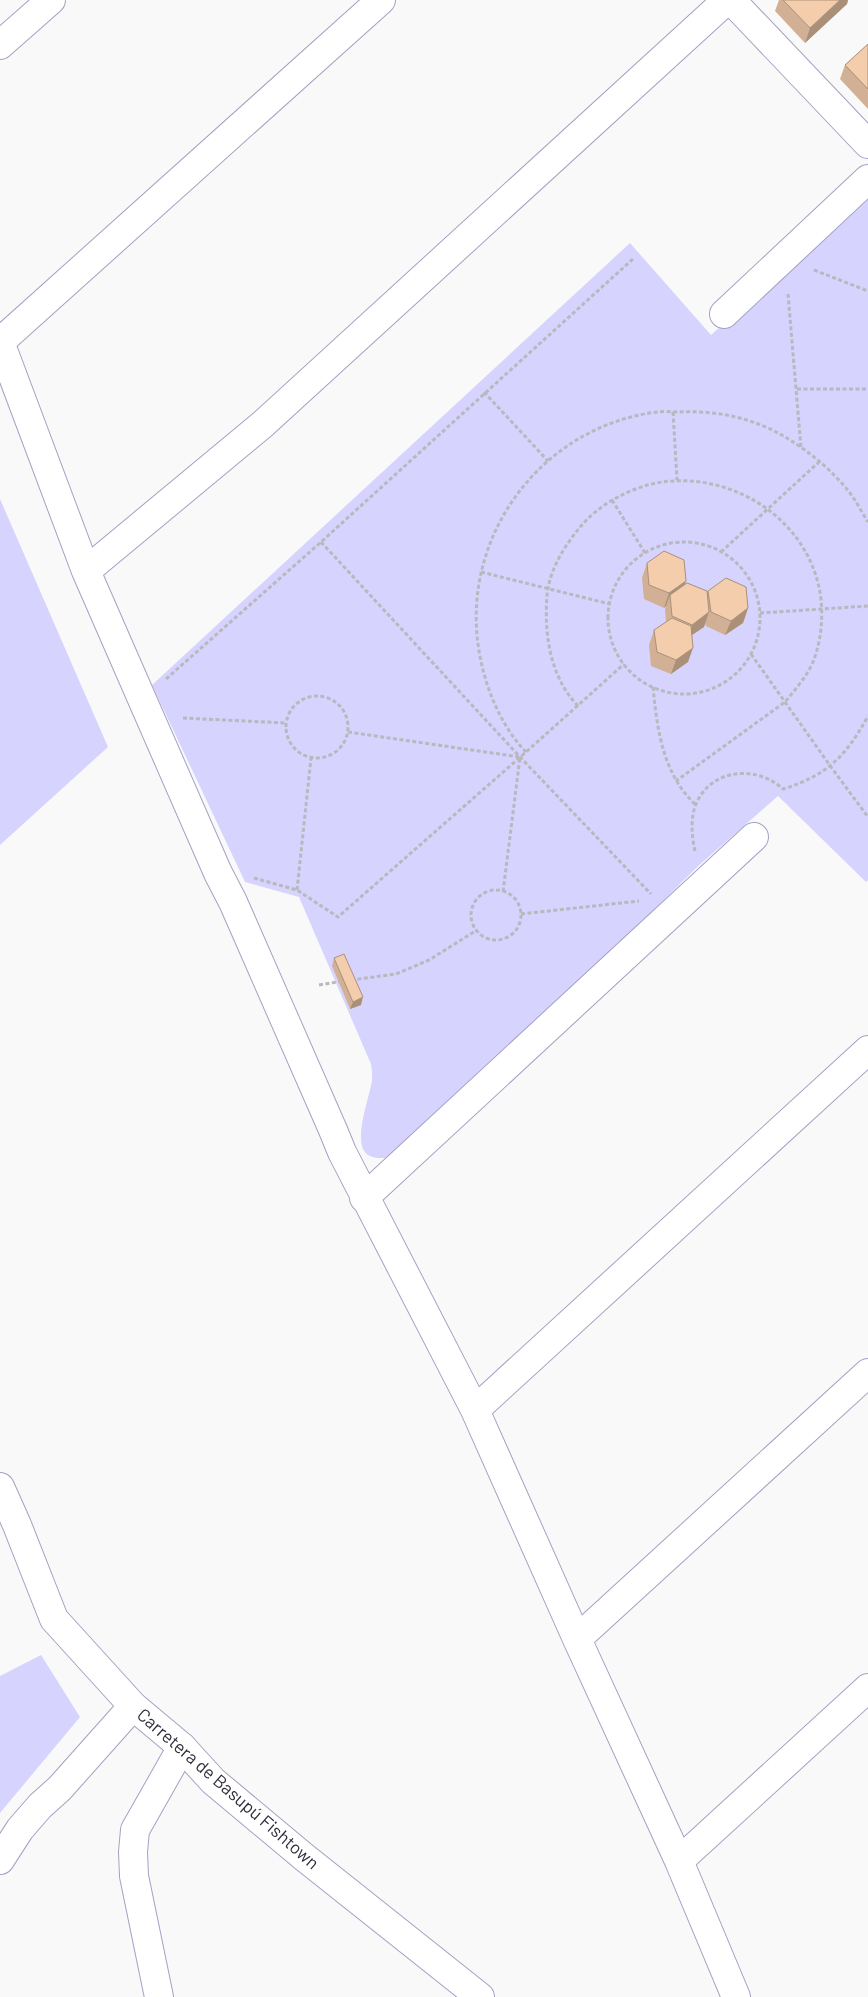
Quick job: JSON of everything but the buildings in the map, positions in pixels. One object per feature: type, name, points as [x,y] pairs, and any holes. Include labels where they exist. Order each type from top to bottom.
[{"type":"street","points":[[0,45],[51,0]]},
{"type":"street","points":[[381,0],[0,342],[86,571],[342,1152],[364,1198],[475,1410],[577,1640],[679,1862],[736,1997]]},
{"type":"street","points":[[86,571],[263,424],[729,0],[868,144]]},
{"type":"street","points":[[724,314],[868,179]]},
{"type":"street","points":[[364,1198],[663,907],[754,837]]},
{"type":"street","points":[[475,1410],[868,1050]]},
{"type":"street","points":[[577,1640],[868,1373]]},
{"type":"street","name":"Carretera de Basupú Fishtown","points":[[0,1487],[18,1525],[54,1619],[132,1706],[182,1747],[213,1781],[304,1857],[480,1997]]},
{"type":"street","points":[[679,1862],[868,1688]]},
{"type":"street","points":[[0,1860],[25,1823],[60,1788],[132,1706]]},
{"type":"street","points":[[159,1997],[134,1876],[133,1852],[135,1830],[182,1747]]},
{"type":"path","points":[[166,680],[634,258]]},
{"type":"path","points":[[806,267],[868,291]]},
{"type":"path","points":[[788,293],[801,448]]},
{"type":"path","points":[[797,389],[868,389]]},
{"type":"path","points":[[484,392],[548,461]]},
{"type":"path","points":[[526,752],[518,744],[496,706],[481,665],[475,622],[481,572],[491,537],[512,499],[541,466],[576,440],[615,422],[657,412],[701,411],[744,419],[784,436],[820,461],[850,493],[868,522]]},
{"type":"path","points":[[673,412],[677,480]]},
{"type":"path","points":[[721,552],[820,461]]},
{"type":"path","points":[[578,706],[558,677],[549,650],[546,621],[549,589],[556,564],[570,539],[589,517],[612,500],[638,488],[677,480],[696,480],[724,486],[751,497],[768,509],[794,534],[810,559],[819,587],[822,609],[820,636],[813,662],[797,688],[785,702],[676,781]]},
{"type":"path","points":[[612,500],[645,553]]},
{"type":"path","points":[[321,542],[520,757],[663,907]]},
{"type":"path","points":[[674,543],[690,543],[706,546],[721,552],[734,561],[745,573],[753,586],[758,601],[760,613],[759,633],[751,654],[736,673],[724,683],[710,690],[678,694],[653,687],[635,675],[624,664],[615,650],[608,620],[614,588],[632,563],[645,553],[659,547],[674,543]]},
{"type":"path","points":[[481,572],[610,604]]},
{"type":"path","points":[[760,613],[868,606]]},
{"type":"path","points":[[751,654],[830,767],[868,817]]},
{"type":"path","points":[[248,876],[297,890],[338,918],[624,664]]},
{"type":"path","points":[[653,687],[655,715],[662,747],[676,781],[685,794],[696,804]]},
{"type":"path","points":[[320,696],[332,700],[342,708],[348,720],[348,732],[346,740],[334,754],[321,758],[311,758],[302,755],[292,746],[286,734],[286,724],[288,715],[296,704],[306,697],[320,696]]},
{"type":"path","points":[[830,767],[856,737],[868,716]]},
{"type":"path","points":[[181,718],[286,724]]},
{"type":"path","points":[[348,732],[520,757]]},
{"type":"path","points":[[503,892],[520,757]]},
{"type":"path","points":[[297,890],[311,758]]},
{"type":"path","points":[[498,890],[516,901],[521,914],[521,920],[517,929],[505,938],[489,939],[477,930],[472,916],[476,901],[488,892],[498,890]]},
{"type":"path","points":[[521,914],[663,907]]},
{"type":"path","points":[[318,985],[396,974],[429,960],[477,930]]},
{"type":"shaded area","points":[[868,193],[868,880],[866,882],[778,796],[696,868],[639,925],[388,1158],[368,1155],[363,1149],[361,1131],[372,1080],[371,1064],[299,897],[245,882],[152,685],[630,243],[711,335]]},
{"type":"shaded area","points":[[0,499],[108,747],[0,845]]},
{"type":"shaded area","points":[[41,1655],[80,1717],[0,1813],[0,1676]]}]
